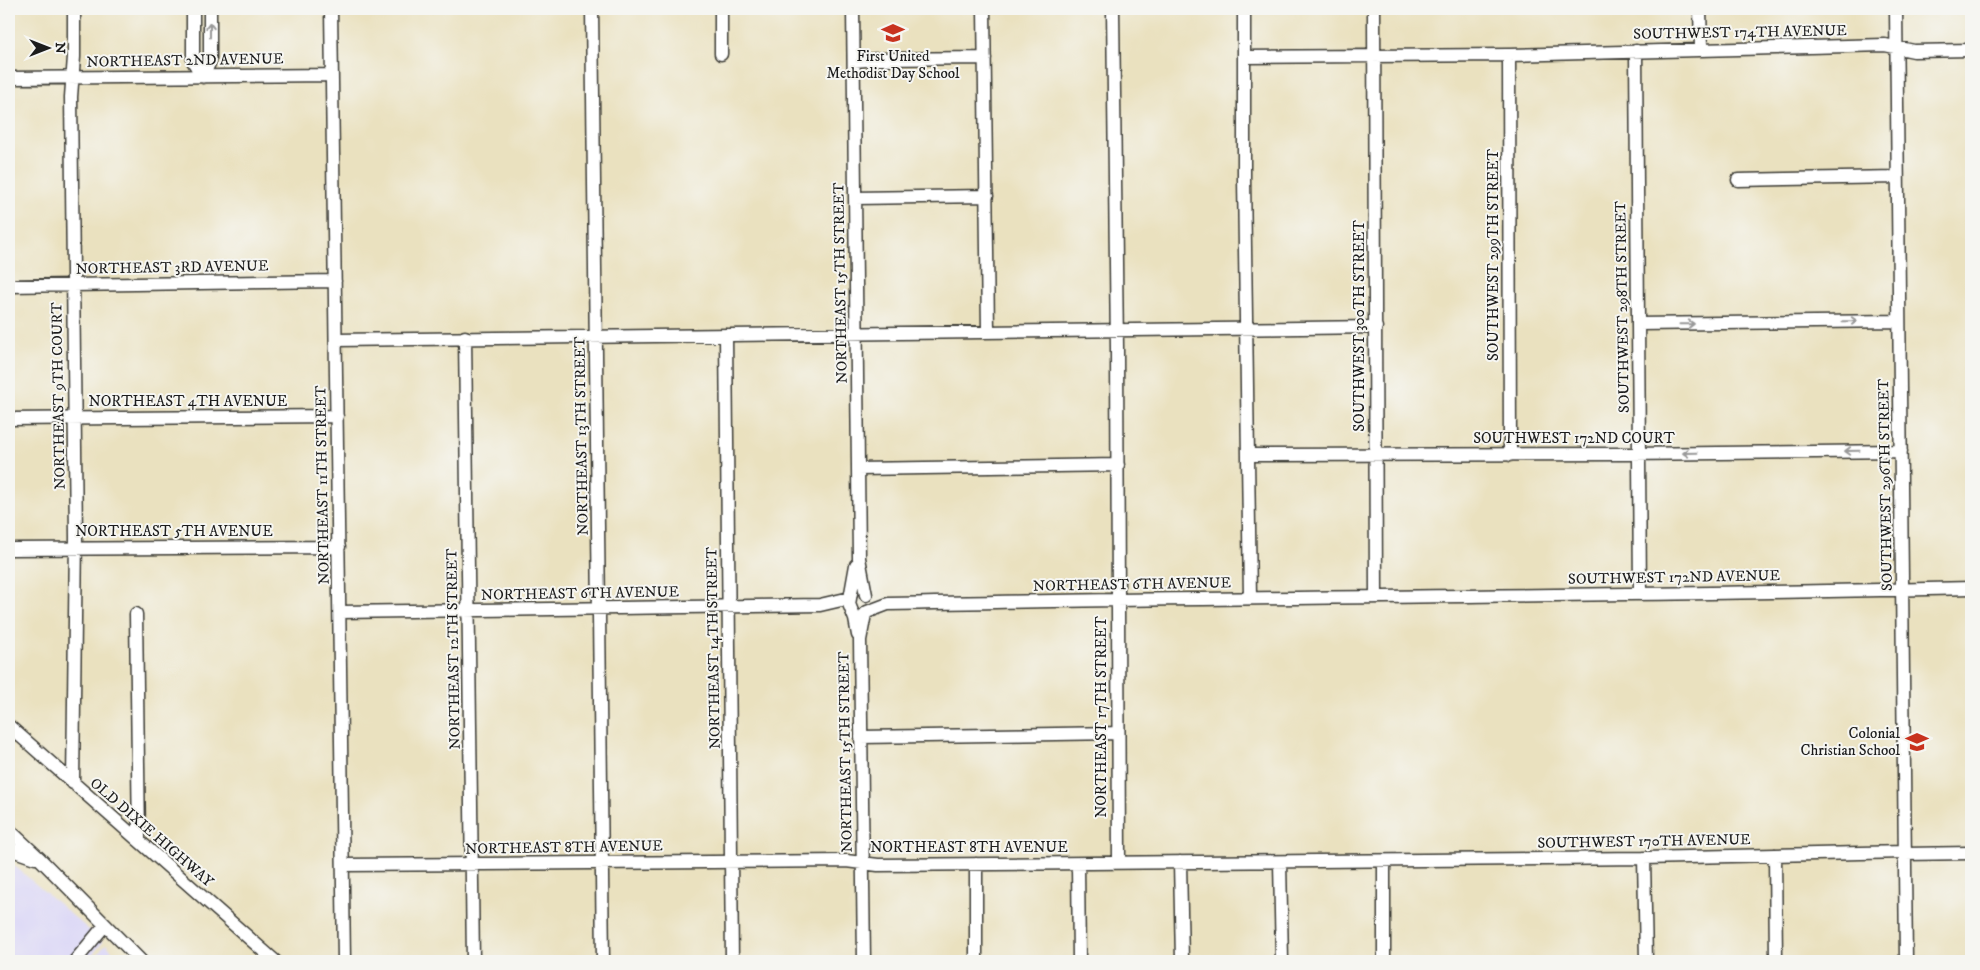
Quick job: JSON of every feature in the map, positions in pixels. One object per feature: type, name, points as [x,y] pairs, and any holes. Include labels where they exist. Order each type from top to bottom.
[{"type":"street","name":"NORTHEAST 9TH COURT","points":[[73,783],[76,548],[72,78],[74,9]]},
{"type":"street","points":[[193,9],[193,61],[203,77]]},
{"type":"street","points":[[203,77],[210,61],[210,9]]},
{"type":"street","name":"NORTHEAST 11TH STREET","points":[[331,9],[344,961]]},
{"type":"street","name":"NORTHEAST 13TH STREET","points":[[592,9],[603,961]]},
{"type":"street","points":[[721,9],[721,54]]},
{"type":"street","name":"NORTHEAST 15TH STREET","points":[[853,9],[859,558],[851,605],[860,640]]},
{"type":"street","points":[[984,9],[988,331]]},
{"type":"street","name":"NORTHEAST 17TH STREET","points":[[1112,9],[1117,330],[1117,733],[1119,863]]},
{"type":"street","points":[[1244,9],[1244,178],[1250,598]]},
{"type":"street","name":"SOUTHWEST 300TH STREET","points":[[1374,9],[1376,597]]},
{"type":"street","points":[[1700,9],[1700,48]]},
{"type":"street","name":"SOUTHWEST 296TH STREET","points":[[1896,9],[1906,961]]},
{"type":"street","name":"SOUTHWEST 174TH AVENUE","points":[[1509,55],[1700,48],[1885,45],[1914,51],[1971,50]]},
{"type":"street","name":"SOUTHWEST 298TH STREET","points":[[1636,51],[1640,594]]},
{"type":"street","points":[[1245,57],[1509,55]]},
{"type":"street","name":"SOUTHWEST 299TH STREET","points":[[1509,55],[1510,455]]},
{"type":"street","points":[[854,61],[985,58]]},
{"type":"street","name":"NORTHEAST 2ND AVENUE","points":[[9,78],[332,75]]},
{"type":"street","points":[[1738,180],[1897,177]]},
{"type":"street","points":[[855,198],[987,196]]},
{"type":"street","name":"NORTHEAST 3RD AVENUE","points":[[9,286],[335,282]]},
{"type":"street","points":[[1638,324],[1900,321]]},
{"type":"street","points":[[336,340],[1376,327]]},
{"type":"street","name":"NORTHEAST 14TH STREET","points":[[726,335],[732,961]]},
{"type":"street","name":"NORTHEAST 12TH STREET","points":[[465,337],[473,961]]},
{"type":"street","name":"NORTHEAST 4TH AVENUE","points":[[9,419],[338,416]]},
{"type":"street","name":"SOUTHWEST 172ND COURT","points":[[1248,455],[1376,456],[1901,451]]},
{"type":"street","points":[[858,469],[1118,465]]},
{"type":"street","name":"NORTHEAST 5TH AVENUE","points":[[9,549],[339,547]]},
{"type":"street","name":"NORTHEAST 15TH STREET","points":[[859,558],[868,596]]},
{"type":"street","name":"SOUTHWEST 172ND AVENUE","points":[[1376,597],[1971,588]]},
{"type":"street","points":[[859,593],[868,596],[871,604],[866,613],[860,615],[851,605],[859,593]]},
{"type":"street","name":"NORTHEAST 6TH AVENUE","points":[[868,596],[888,604]]},
{"type":"street","name":"NORTHEAST 6TH AVENUE","points":[[866,613],[888,604],[1117,599],[1376,597]]},
{"type":"street","name":"NORTHEAST 6TH AVENUE","points":[[340,612],[820,605],[826,608],[851,605]]},
{"type":"street","name":"NORTHEAST 15TH STREET","points":[[864,961],[860,640],[866,613]]},
{"type":"street","points":[[136,614],[139,840]]},
{"type":"street","name":"OLD DIXIE HIGHWAY","points":[[9,726],[275,961]]},
{"type":"street","points":[[861,737],[1117,733]]},
{"type":"street","points":[[9,830],[141,961]]},
{"type":"street","points":[[9,849],[40,859]]},
{"type":"street","name":"SOUTHWEST 170TH AVENUE","points":[[1384,861],[1971,853]]},
{"type":"street","points":[[1775,855],[1776,961]]},
{"type":"street","points":[[1644,858],[1646,961]]},
{"type":"street","name":"NORTHEAST 8TH AVENUE","points":[[344,865],[846,861],[878,866],[1384,861]]},
{"type":"street","points":[[1384,861],[1384,961]]},
{"type":"street","points":[[1180,862],[1182,961]]},
{"type":"street","points":[[1280,862],[1282,961]]},
{"type":"street","points":[[976,864],[976,961]]},
{"type":"street","points":[[1078,864],[1079,961]]},
{"type":"street","points":[[75,961],[105,924]]},
{"type":"shaded area","points":[[9,861],[103,942],[87,961],[9,961]]},
{"type":"shaded area","points":[[106,944],[121,961],[92,961]]},
{"type":"place","name":"First United Methodist Day School","points":[[893,33]]},
{"type":"place","name":"Colonial Christian School","points":[[1917,742]]}]
